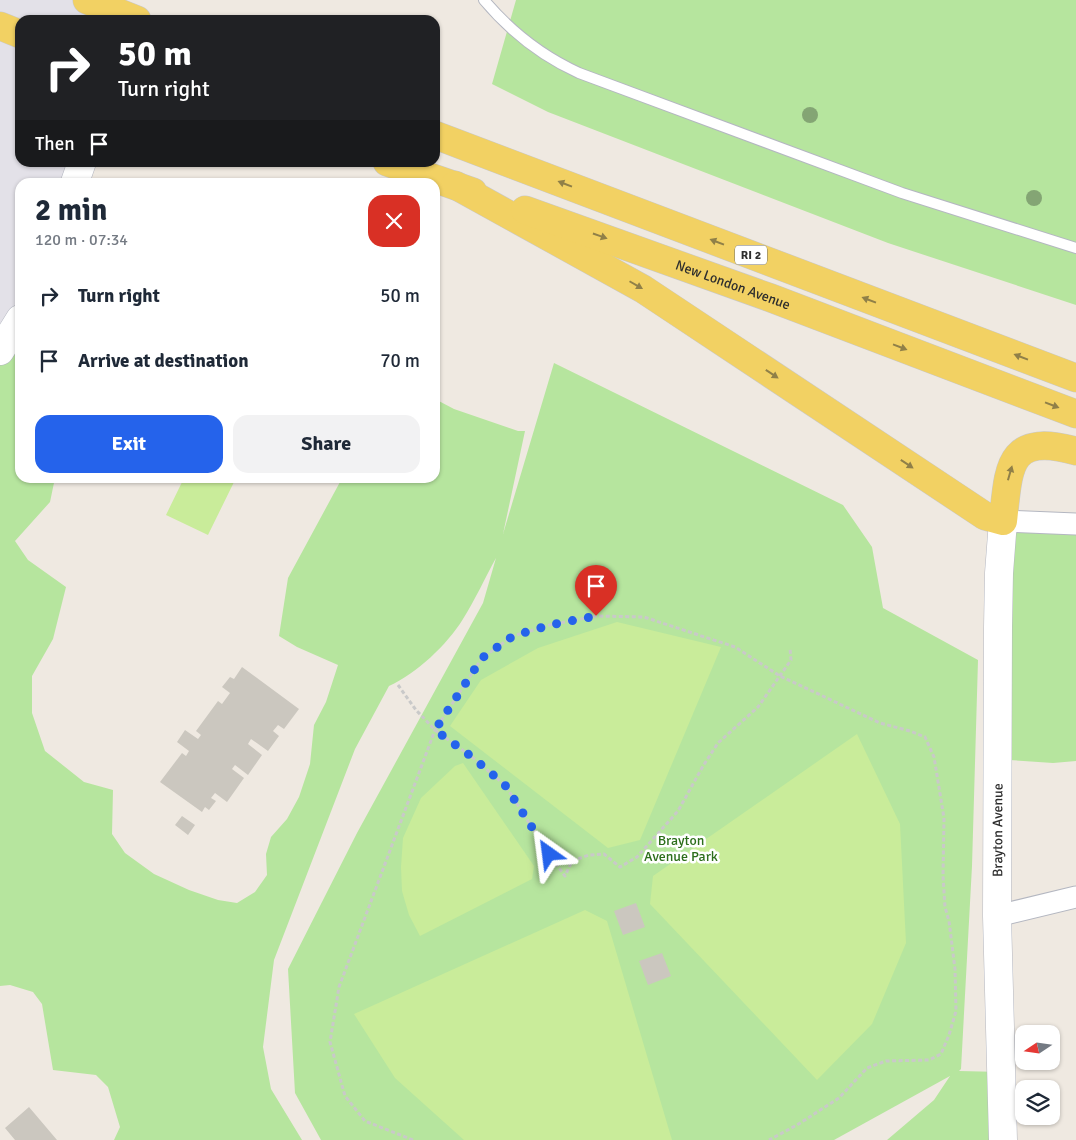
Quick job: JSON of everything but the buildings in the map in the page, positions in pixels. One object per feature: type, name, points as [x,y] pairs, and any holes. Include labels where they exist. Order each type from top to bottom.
[{"type":"main road","points":[[87,0],[130,14]]},
{"type":"main road","points":[[0,26],[15,32]]},
{"type":"main road","name":"RI 2","points":[[440,137],[1073,377]]},
{"type":"main road","name":"New London Avenue","points":[[401,167],[432,178]]},
{"type":"main road","name":"New London Avenue","points":[[440,181],[762,294],[1076,414]]},
{"type":"main road","points":[[455,186],[643,289],[986,516],[1003,521],[1008,476],[1016,459],[1030,448],[1038,445],[1058,446],[1076,451]]},
{"type":"street","points":[[0,351],[15,327]]},
{"type":"street","points":[[1003,521],[1076,524]]},
{"type":"street","name":"Brayton Avenue","points":[[1003,521],[999,573],[998,627],[997,916],[1003,1140]]},
{"type":"street","points":[[997,916],[1076,897]]},
{"type":"lane","points":[[484,0],[503,21],[538,51],[579,73],[902,193],[1076,248]]},
{"type":"path","points":[[413,1140],[365,1120],[345,1096],[330,1042],[339,987],[435,730],[482,658],[513,636],[550,625],[596,616],[644,617],[735,647],[780,676],[880,723],[925,737],[934,757],[944,818],[943,876],[955,968],[956,1011],[941,1054],[929,1060],[886,1062],[868,1068],[839,1098],[797,1125],[769,1140]]},
{"type":"path","points":[[398,685],[416,710],[435,730],[472,757],[505,785],[565,876],[572,861],[589,855],[604,854],[620,867],[637,857],[678,811],[718,743],[758,707],[791,660],[790,648]]},
{"type":"shaded area","points":[[0,0],[96,0],[133,15],[15,15],[15,167],[78,167],[73,178],[15,178],[15,332],[0,349]]},
{"type":"green space","points":[[516,0],[1076,0],[1076,305],[888,243],[548,112],[492,84]]},
{"type":"green space","name":"Brayton Avenue Park","points":[[15,332],[15,483],[54,483],[50,502],[15,541],[28,560],[66,587],[53,639],[32,676],[32,713],[45,751],[84,782],[113,790],[112,834],[125,853],[154,874],[189,890],[218,900],[237,903],[255,892],[267,875],[266,854],[271,837],[287,819],[299,797],[310,764],[314,725],[326,702],[338,665],[297,647],[279,636],[288,578],[339,483],[440,483],[440,402],[454,409],[518,431],[525,431],[503,534],[554,363],[843,505],[872,547],[883,608],[978,660],[972,866],[961,1069],[959,1071],[1002,1072],[1002,1140],[887,1140],[934,1100],[950,1076],[834,1140],[321,1140],[295,1093],[288,969],[357,833],[483,603],[496,558],[467,612],[449,639],[410,674],[389,686],[355,749],[274,960],[263,1047],[271,1089],[302,1140],[114,1140],[120,1127],[108,1087],[96,1075],[53,1070],[42,1004],[33,992],[10,985],[0,986],[0,349]]},
{"type":"green space","points":[[182,483],[234,483],[208,535],[166,515]]},
{"type":"green space","points":[[1014,517],[1076,523],[1076,761],[1053,763],[1009,760],[1007,746]]},
{"type":"green space","points":[[617,622],[721,647],[640,840],[608,848],[450,726],[481,680],[538,648]]},
{"type":"green space","points":[[857,734],[900,824],[906,943],[872,1024],[817,1080],[650,904],[653,876]]},
{"type":"green space","points":[[463,763],[534,866],[532,879],[420,936],[409,915],[402,891],[403,838],[421,798],[455,766]]},
{"type":"green space","points":[[585,910],[607,921],[672,1140],[464,1140],[395,1078],[354,1014]]},
{"type":"route","points":[[549,854],[505,785],[472,757],[435,730],[482,658],[513,636],[550,625],[596,616]]}]
